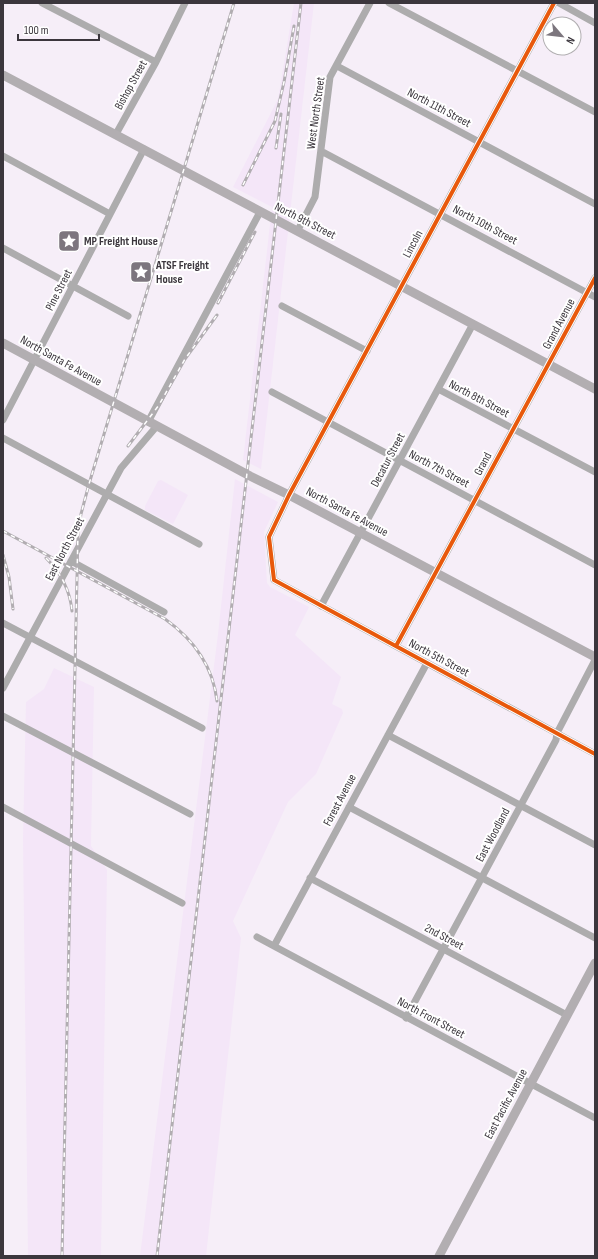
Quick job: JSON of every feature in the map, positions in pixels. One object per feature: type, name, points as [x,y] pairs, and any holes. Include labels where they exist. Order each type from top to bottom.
[{"type":"main road","name":"North 9th Street","points":[[3,75],[260,212],[298,230],[595,389]]},
{"type":"main road","name":"North Santa Fe Avenue","points":[[3,343],[152,424],[250,476],[290,495],[595,659]]},
{"type":"main road","name":"East Pacific Avenue","points":[[439,1256],[595,963]]},
{"type":"street","points":[[42,3],[156,62]]},
{"type":"street","name":"West North Street","points":[[298,230],[315,197],[330,77],[370,3]]},
{"type":"street","points":[[389,3],[595,112]]},
{"type":"street","name":"Lincoln","points":[[274,580],[268,537],[328,422],[554,3]]},
{"type":"street","points":[[559,3],[595,23]]},
{"type":"street","name":"Bishop Street","points":[[116,134],[156,62],[183,4]]},
{"type":"street","name":"North 11th Street","points":[[337,66],[595,204]]},
{"type":"street","name":"Pine Street","points":[[3,420],[144,149]]},
{"type":"street","name":"North 10th Street","points":[[321,151],[595,297]]},
{"type":"street","points":[[3,156],[110,214]]},
{"type":"street","points":[[152,424],[260,212]]},
{"type":"street","points":[[3,248],[128,316]]},
{"type":"street","points":[[587,293],[595,278]]},
{"type":"street","name":"Grand Avenue","points":[[549,364],[587,293]]},
{"type":"street","points":[[282,306],[367,351]]},
{"type":"street","name":"Decatur Street","points":[[321,606],[473,324]]},
{"type":"street","name":"Grand","points":[[396,646],[549,364]]},
{"type":"street","name":"North 8th Street","points":[[438,389],[595,472]]},
{"type":"street","name":"North 7th Street","points":[[272,392],[595,565]]},
{"type":"street","name":"East North Street","points":[[3,688],[121,468],[152,424]]},
{"type":"street","points":[[3,438],[198,544]]},
{"type":"street","points":[[71,561],[164,612]]},
{"type":"street","name":"North 5th Street","points":[[274,580],[595,754]]},
{"type":"street","points":[[3,623],[202,728]]},
{"type":"street","name":"East Woodland","points":[[406,1018],[556,740],[557,733],[595,659]]},
{"type":"street","name":"Forest Avenue","points":[[274,946],[427,663]]},
{"type":"street","points":[[3,716],[190,814]]},
{"type":"street","points":[[388,735],[595,845]]},
{"type":"street","points":[[3,807],[182,903]]},
{"type":"street","points":[[349,807],[595,938]]},
{"type":"street","name":"2nd Street","points":[[310,878],[567,1015]]},
{"type":"street","name":"North Front Street","points":[[257,937],[595,1118]]},
{"type":"shaded area","points":[[294,3],[314,3],[261,469],[243,460],[272,207],[233,187],[278,99]]},
{"type":"shaded area","points":[[235,479],[278,502],[264,532],[267,583],[270,587],[309,607],[295,635],[341,677],[332,704],[342,709],[343,713],[316,774],[288,802],[233,921],[241,938],[206,1256],[140,1256],[218,634]]},
{"type":"shaded area","points":[[161,480],[188,495],[173,524],[145,510],[145,506],[158,481]]},
{"type":"shaded area","points":[[54,668],[94,687],[91,846],[107,870],[101,1256],[28,1256],[23,839],[26,702],[44,689]]},
{"type":"railway","points":[[62,1256],[78,532],[89,484],[234,3]]},
{"type":"railway","points":[[157,1256],[301,3]]},
{"type":"railway","points":[[243,185],[275,121],[294,26]]},
{"type":"railway","points":[[276,148],[281,114]]},
{"type":"railway","points":[[218,303],[255,232]]},
{"type":"railway","points":[[128,446],[159,405],[185,359],[217,315]]},
{"type":"railway","points":[[3,531],[165,619],[184,635],[200,654],[211,676],[217,701]]},
{"type":"railway","points":[[3,555],[9,577],[13,609]]},
{"type":"railway","points":[[46,558],[64,582],[72,611]]},
{"type":"cycle path","points":[[554,3],[289,495],[269,537],[274,580],[595,754]]},
{"type":"cycle path","points":[[396,646],[595,278]]},
{"type":"place","name":"MP Freight House","points":[[69,241]]},
{"type":"place","name":"ATSF Freight House","points":[[141,272]]}]
